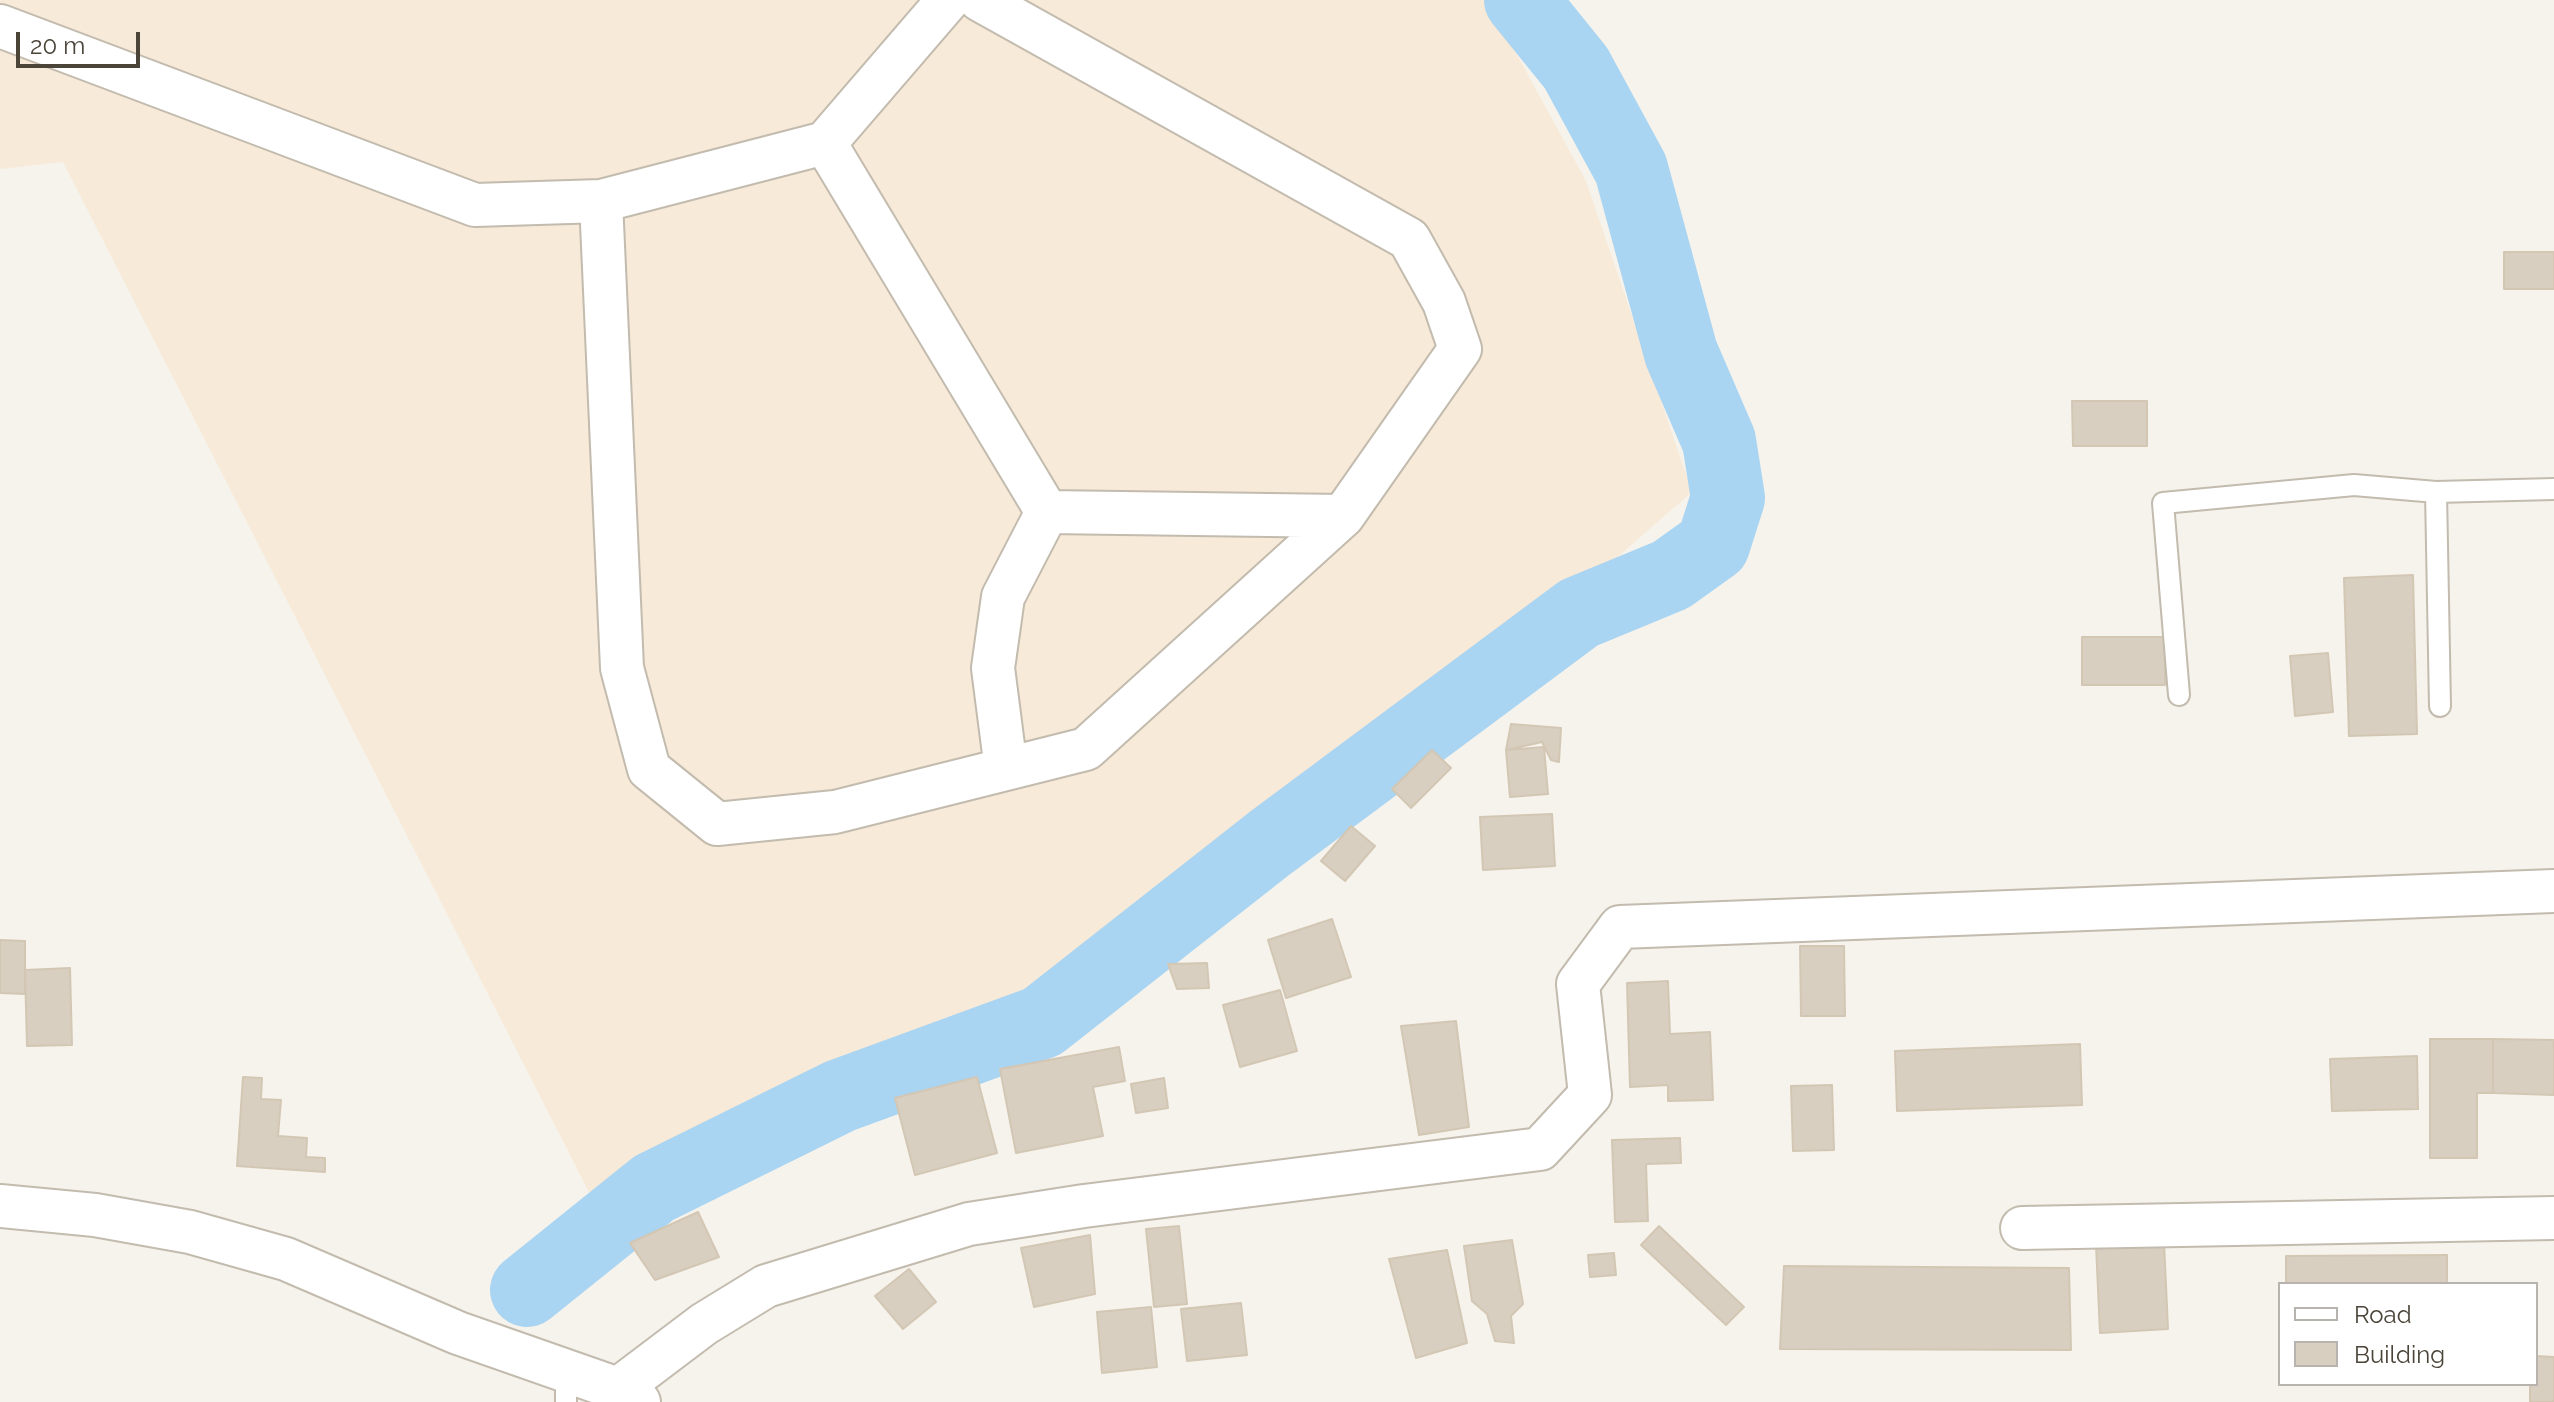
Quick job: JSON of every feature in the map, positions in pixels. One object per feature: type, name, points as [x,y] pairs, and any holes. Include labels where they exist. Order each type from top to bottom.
[{"type":"street","points":[[0,26],[475,205],[601,201],[825,143],[948,0]]},
{"type":"street","points":[[601,201],[622,668],[649,769],[717,824],[835,812],[1086,749],[1343,516],[1460,349],[1444,302],[1409,239],[980,0]]},
{"type":"street","points":[[825,143],[1047,512]]},
{"type":"street","points":[[1047,512],[1343,516]]},
{"type":"street","points":[[1006,769],[993,668],[1003,597],[1047,512]]},
{"type":"street","points":[[0,1206],[95,1215],[163,1227],[286,1259],[458,1333],[566,1386],[629,1395],[704,1324],[766,1286],[969,1224],[1540,1149],[1590,1095],[1578,984],[1620,927],[2554,891]]},
{"type":"street","points":[[2022,1228],[2554,1218]]},
{"type":"lane","points":[[2179,695],[2163,503],[2354,485],[2436,492],[2554,489]]},
{"type":"lane","points":[[2436,492],[2440,706]]},
{"type":"shaded area","points":[[0,0],[1487,0],[1586,181],[1692,492],[1084,1022],[806,1136],[613,1239],[63,162],[0,169]]},
{"type":"building","points":[[2504,252],[2554,252],[2554,289],[2504,289]]},
{"type":"building","points":[[2072,401],[2147,401],[2147,446],[2073,446]]},
{"type":"building","points":[[2413,575],[2417,734],[2349,736],[2344,578]]},
{"type":"building","points":[[2082,637],[2165,637],[2165,685],[2082,685]]},
{"type":"building","points":[[2328,653],[2333,712],[2295,716],[2290,656]]},
{"type":"building","points":[[1511,724],[1561,728],[1559,762],[1551,760],[1542,742],[1506,750]]},
{"type":"building","points":[[1544,747],[1548,794],[1510,797],[1506,750]]},
{"type":"building","points":[[1432,750],[1451,768],[1411,808],[1392,789]]},
{"type":"building","points":[[1552,814],[1555,866],[1483,870],[1480,817]]},
{"type":"building","points":[[1351,826],[1375,846],[1345,881],[1321,861]]},
{"type":"building","points":[[1332,919],[1351,977],[1286,998],[1268,940]]},
{"type":"building","points":[[0,940],[25,941],[25,994],[0,993]]},
{"type":"building","points":[[1800,946],[1844,946],[1845,1016],[1801,1016]]},
{"type":"building","points":[[1207,963],[1209,988],[1177,989],[1168,964]]},
{"type":"building","points":[[70,968],[72,1045],[27,1046],[25,970]]},
{"type":"building","points":[[1668,981],[1670,1034],[1710,1032],[1713,1100],[1668,1101],[1668,1085],[1630,1087],[1627,983]]},
{"type":"building","points":[[1280,990],[1297,1051],[1240,1067],[1223,1005]]},
{"type":"building","points":[[1456,1021],[1469,1127],[1419,1135],[1401,1026]]},
{"type":"building","points":[[2430,1039],[2493,1039],[2493,1093],[2477,1093],[2477,1158],[2430,1158]]},
{"type":"building","points":[[2493,1039],[2554,1040],[2554,1095],[2493,1093]]},
{"type":"building","points":[[2080,1044],[2082,1105],[1897,1111],[1895,1051]]},
{"type":"building","points":[[1119,1047],[1125,1081],[1093,1087],[1103,1136],[1016,1153],[1000,1069]]},
{"type":"building","points":[[2417,1056],[2418,1109],[2332,1111],[2330,1059]]},
{"type":"building","points":[[243,1077],[262,1078],[261,1099],[281,1100],[278,1136],[307,1138],[306,1157],[325,1158],[325,1172],[237,1166]]},
{"type":"building","points":[[977,1077],[997,1153],[915,1175],[895,1098]]},
{"type":"building","points":[[1164,1078],[1168,1108],[1136,1113],[1131,1084]]},
{"type":"building","points":[[1832,1085],[1834,1150],[1793,1151],[1791,1086]]},
{"type":"building","points":[[1680,1138],[1681,1163],[1646,1164],[1648,1221],[1615,1222],[1612,1140]]},
{"type":"building","points":[[698,1212],[719,1257],[655,1280],[630,1243]]},
{"type":"building","points":[[1179,1226],[1187,1304],[1154,1307],[1146,1229]]},
{"type":"building","points":[[1659,1226],[1744,1307],[1726,1325],[1641,1245]]},
{"type":"building","points":[[1090,1235],[1095,1294],[1034,1307],[1021,1248]]},
{"type":"building","points":[[1512,1240],[1523,1304],[1511,1316],[1514,1343],[1495,1341],[1487,1314],[1472,1301],[1464,1246]]},
{"type":"building","points":[[2164,1242],[2168,1329],[2100,1333],[2096,1245]]},
{"type":"building","points":[[1447,1250],[1467,1343],[1416,1358],[1389,1259]]},
{"type":"building","points":[[1614,1253],[1616,1275],[1590,1277],[1588,1255]]},
{"type":"building","points":[[2447,1255],[2447,1282],[2286,1282],[2286,1256]]},
{"type":"building","points":[[1784,1266],[2069,1268],[2071,1350],[1780,1349]]},
{"type":"building","points":[[909,1269],[936,1302],[903,1329],[875,1296]]},
{"type":"building","points":[[1241,1303],[1247,1355],[1187,1361],[1181,1309]]},
{"type":"building","points":[[1151,1307],[1157,1367],[1102,1373],[1097,1312]]},
{"type":"building","points":[[2538,1356],[2554,1357],[2554,1402],[2530,1402],[2530,1386],[2538,1386]]},
{"type":"waterway","points":[[527,1290],[654,1188],[840,1096],[1042,1022],[1270,843],[1579,613],[1671,575],[1713,545],[1728,498],[1719,441],[1681,353],[1631,169],[1576,68],[1521,0]]}]
